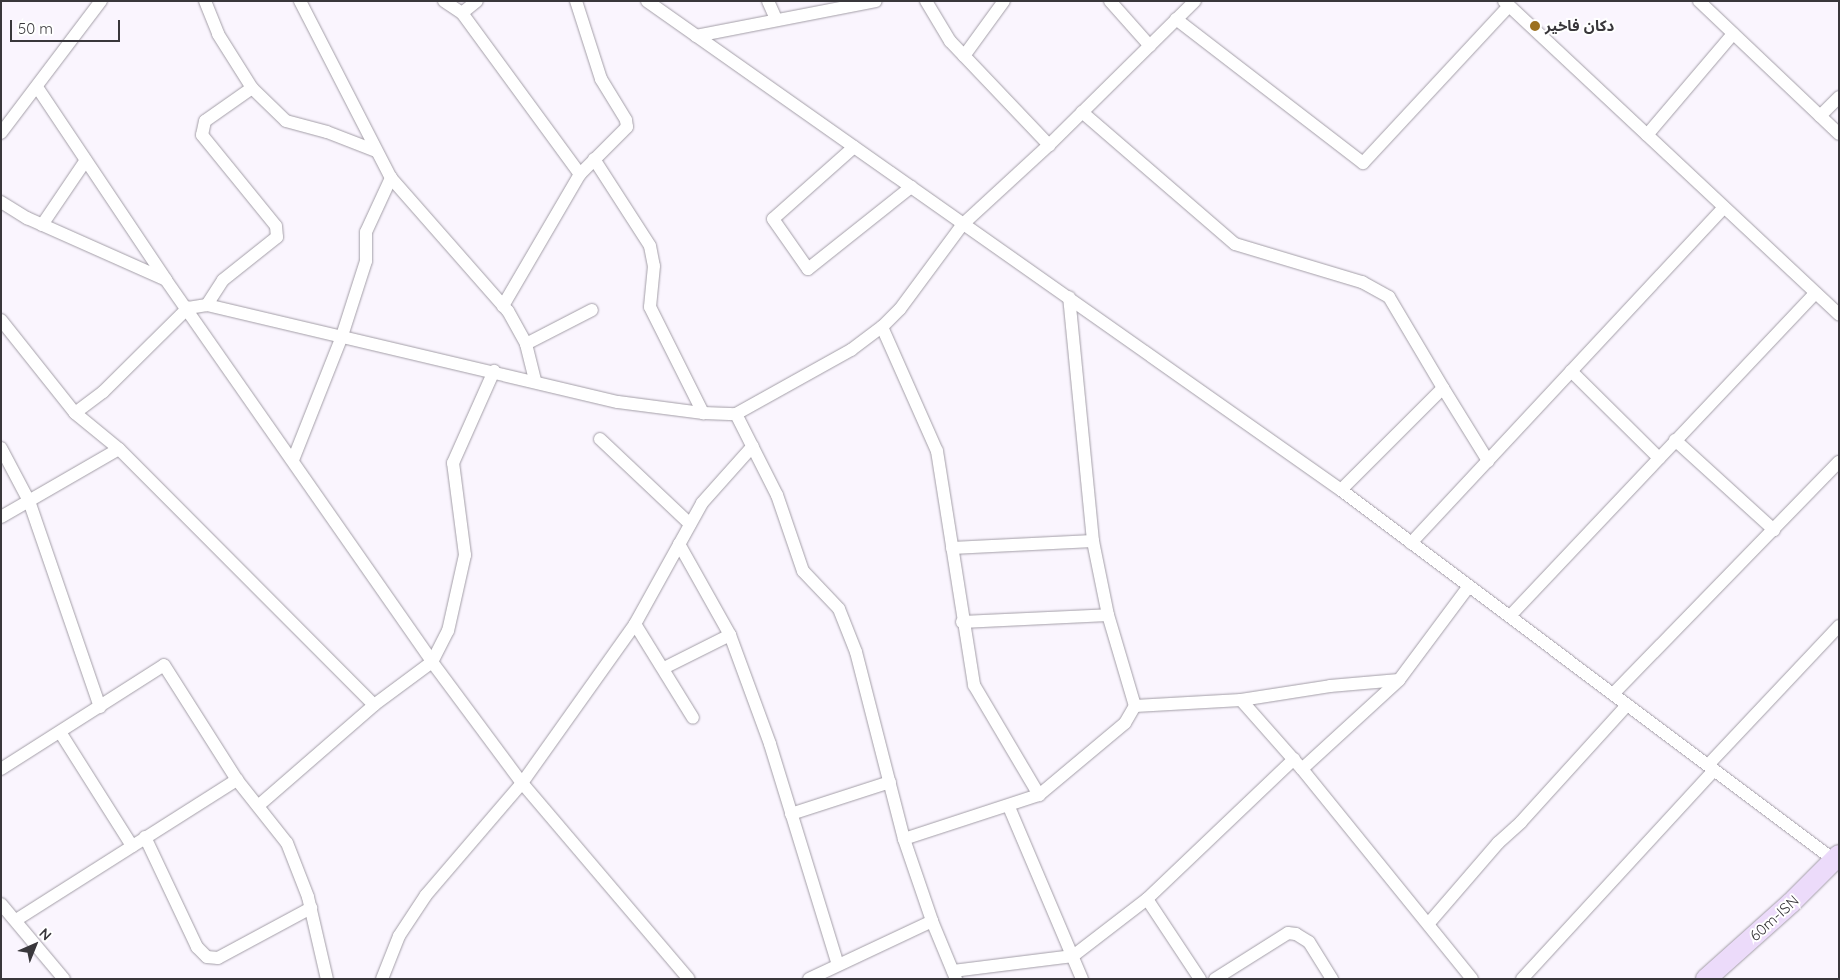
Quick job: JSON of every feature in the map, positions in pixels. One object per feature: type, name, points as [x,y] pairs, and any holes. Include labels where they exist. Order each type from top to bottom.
[{"type":"main road","name":"60m-ISN","points":[[1706,979],[1791,904],[1837,857]]},
{"type":"street","points":[[1,133],[102,1]]},
{"type":"street","points":[[205,1],[218,34],[252,88],[286,121],[327,132],[376,152]]},
{"type":"street","points":[[300,1],[361,116],[376,152],[391,178],[503,306],[526,344],[535,380]]},
{"type":"street","points":[[444,1],[462,13],[580,174]]},
{"type":"street","points":[[462,13],[478,1]]},
{"type":"street","points":[[503,306],[580,174],[627,128],[626,120],[601,79],[576,1]]},
{"type":"street","points":[[647,1],[659,6],[696,36],[1341,490],[1627,705],[1837,857]]},
{"type":"street","points":[[768,1],[776,19]]},
{"type":"street","points":[[696,36],[876,1]]},
{"type":"street","points":[[926,1],[950,41],[1049,145]]},
{"type":"street","points":[[964,56],[1004,1]]},
{"type":"street","points":[[1110,1],[1150,46]]},
{"type":"street","points":[[75,413],[103,392],[188,308],[207,305],[341,339],[535,380],[618,402],[703,414],[736,414],[851,350],[882,327],[900,309],[963,224],[1049,145],[1195,1]]},
{"type":"street","points":[[1699,1],[1839,134]]},
{"type":"street","points":[[1176,20],[1363,163],[1507,4],[1724,206],[1815,294],[1837,309]]},
{"type":"street","points":[[1647,135],[1734,34]]},
{"type":"street","points":[[37,87],[166,280],[188,308],[432,662],[522,783],[689,979]]},
{"type":"street","points":[[207,305],[223,280],[277,237],[276,226],[202,135],[205,121],[252,88]]},
{"type":"street","points":[[1820,116],[1839,97]]},
{"type":"street","points":[[1082,112],[1235,244],[1362,282],[1389,297],[1488,461]]},
{"type":"street","points":[[854,147],[773,219],[808,269],[910,187]]},
{"type":"street","points":[[594,159],[650,246],[654,266],[650,307],[703,414]]},
{"type":"street","points":[[42,225],[86,160]]},
{"type":"street","points":[[293,460],[341,339],[366,261],[366,232],[391,178]]},
{"type":"street","points":[[1,202],[42,225],[166,280]]},
{"type":"street","points":[[1411,542],[1724,206]]},
{"type":"street","points":[[1510,616],[1815,294]]},
{"type":"street","points":[[904,839],[1009,807],[1039,795],[1125,723],[1135,706],[1108,615],[1093,541],[1069,297]]},
{"type":"street","points":[[526,344],[592,310]]},
{"type":"street","points":[[1,320],[75,413],[119,449],[374,705]]},
{"type":"street","points":[[882,327],[937,451],[962,622],[974,685],[1039,795]]},
{"type":"street","points":[[258,806],[374,705],[432,662],[448,631],[465,555],[453,463],[494,371]]},
{"type":"street","points":[[1572,371],[1659,458]]},
{"type":"street","points":[[1341,490],[1443,388]]},
{"type":"street","points":[[736,414],[776,495],[803,571],[839,609],[856,652],[904,839],[932,921],[954,975],[1073,956],[1148,899],[1298,764],[1399,680],[1469,586]]},
{"type":"street","points":[[600,439],[690,524]]},
{"type":"street","points":[[1675,440],[1774,530]]},
{"type":"street","points":[[382,979],[399,936],[426,895],[522,783],[635,624],[702,503],[753,446]]},
{"type":"street","points":[[1,448],[29,501],[100,707]]},
{"type":"street","points":[[1,518],[119,449]]},
{"type":"street","points":[[1613,694],[1839,462]]},
{"type":"street","points":[[952,548],[1093,541]]},
{"type":"street","points":[[679,544],[730,636],[770,744],[838,964]]},
{"type":"street","points":[[962,622],[1108,615]]},
{"type":"street","points":[[635,624],[664,668],[693,718]]},
{"type":"street","points":[[1522,979],[1839,626]]},
{"type":"street","points":[[664,668],[730,636]]},
{"type":"street","points":[[1,768],[164,665],[238,780],[287,842],[311,908],[327,979]]},
{"type":"street","points":[[1135,706],[1241,700],[1330,686],[1399,680]]},
{"type":"street","points":[[1241,700],[1298,764],[1429,923],[1472,979]]},
{"type":"street","points":[[1429,923],[1498,843],[1521,822],[1627,705]]},
{"type":"street","points":[[60,732],[132,846]]},
{"type":"street","points":[[16,920],[238,780]]},
{"type":"street","points":[[791,814],[890,782]]},
{"type":"street","points":[[1009,807],[1082,979]]},
{"type":"street","points":[[145,837],[197,947],[207,957],[218,958],[311,908]]},
{"type":"street","points":[[1148,899],[1200,979]]},
{"type":"street","points":[[1,904],[64,979]]},
{"type":"street","points":[[809,979],[932,921]]},
{"type":"street","points":[[1215,979],[1288,934],[1296,934],[1309,942],[1332,979]]},
{"type":"place","name":"دكان فاخیر","points":[[1535,26]]}]
